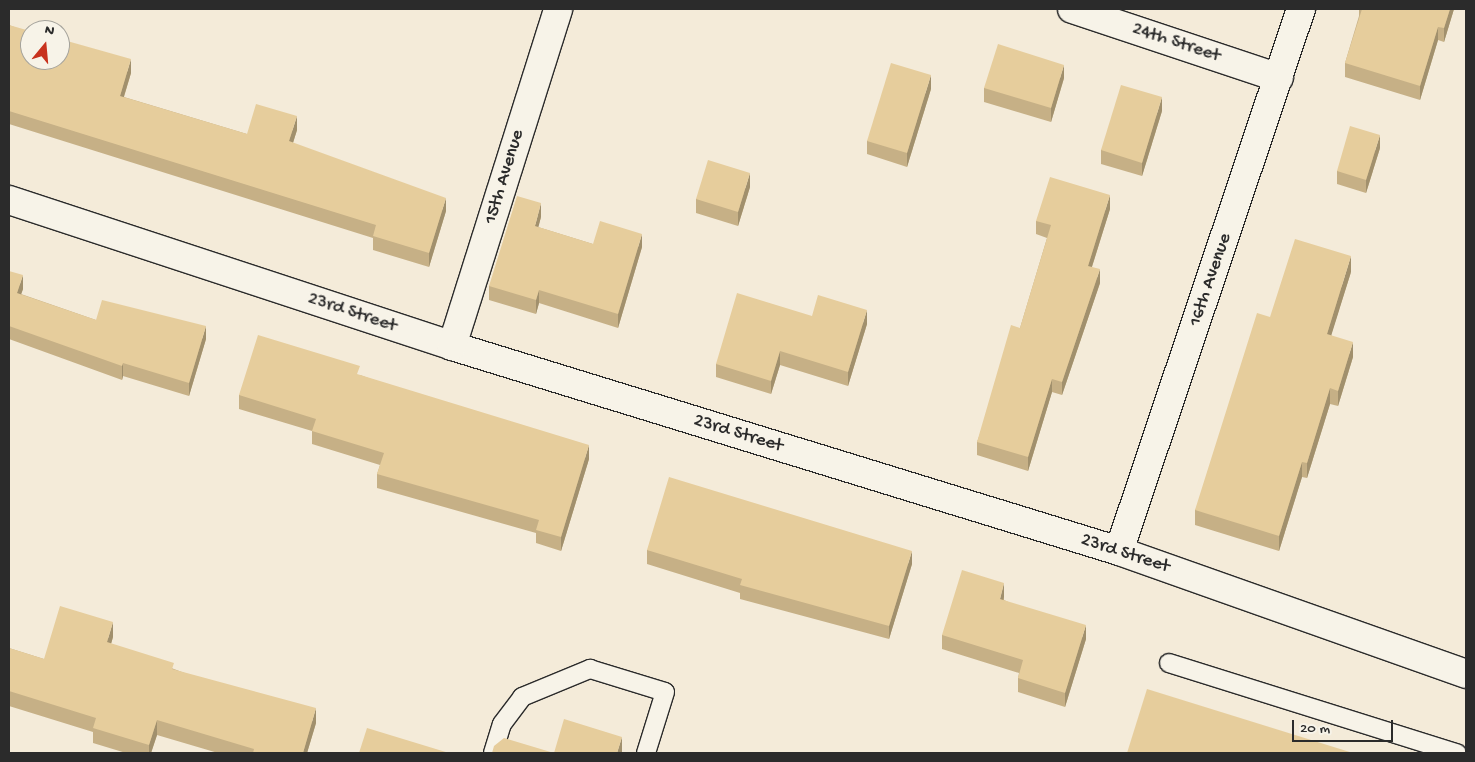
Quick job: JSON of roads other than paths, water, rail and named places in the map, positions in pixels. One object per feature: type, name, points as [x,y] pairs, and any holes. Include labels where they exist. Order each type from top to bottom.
[{"type":"street","name":"15th Avenue","points":[[452,346],[558,9]]},
{"type":"street","name":"24th Street","points":[[1072,9],[1279,78]]},
{"type":"street","name":"16th Avenue","points":[[1119,551],[1301,9]]},
{"type":"street","name":"23rd Street","points":[[9,200],[452,346],[1119,551],[1466,674]]},
{"type":"lane","points":[[1169,663],[1457,753]]},
{"type":"lane","points":[[493,753],[502,724],[522,697],[590,669],[665,692],[646,753]]}]
